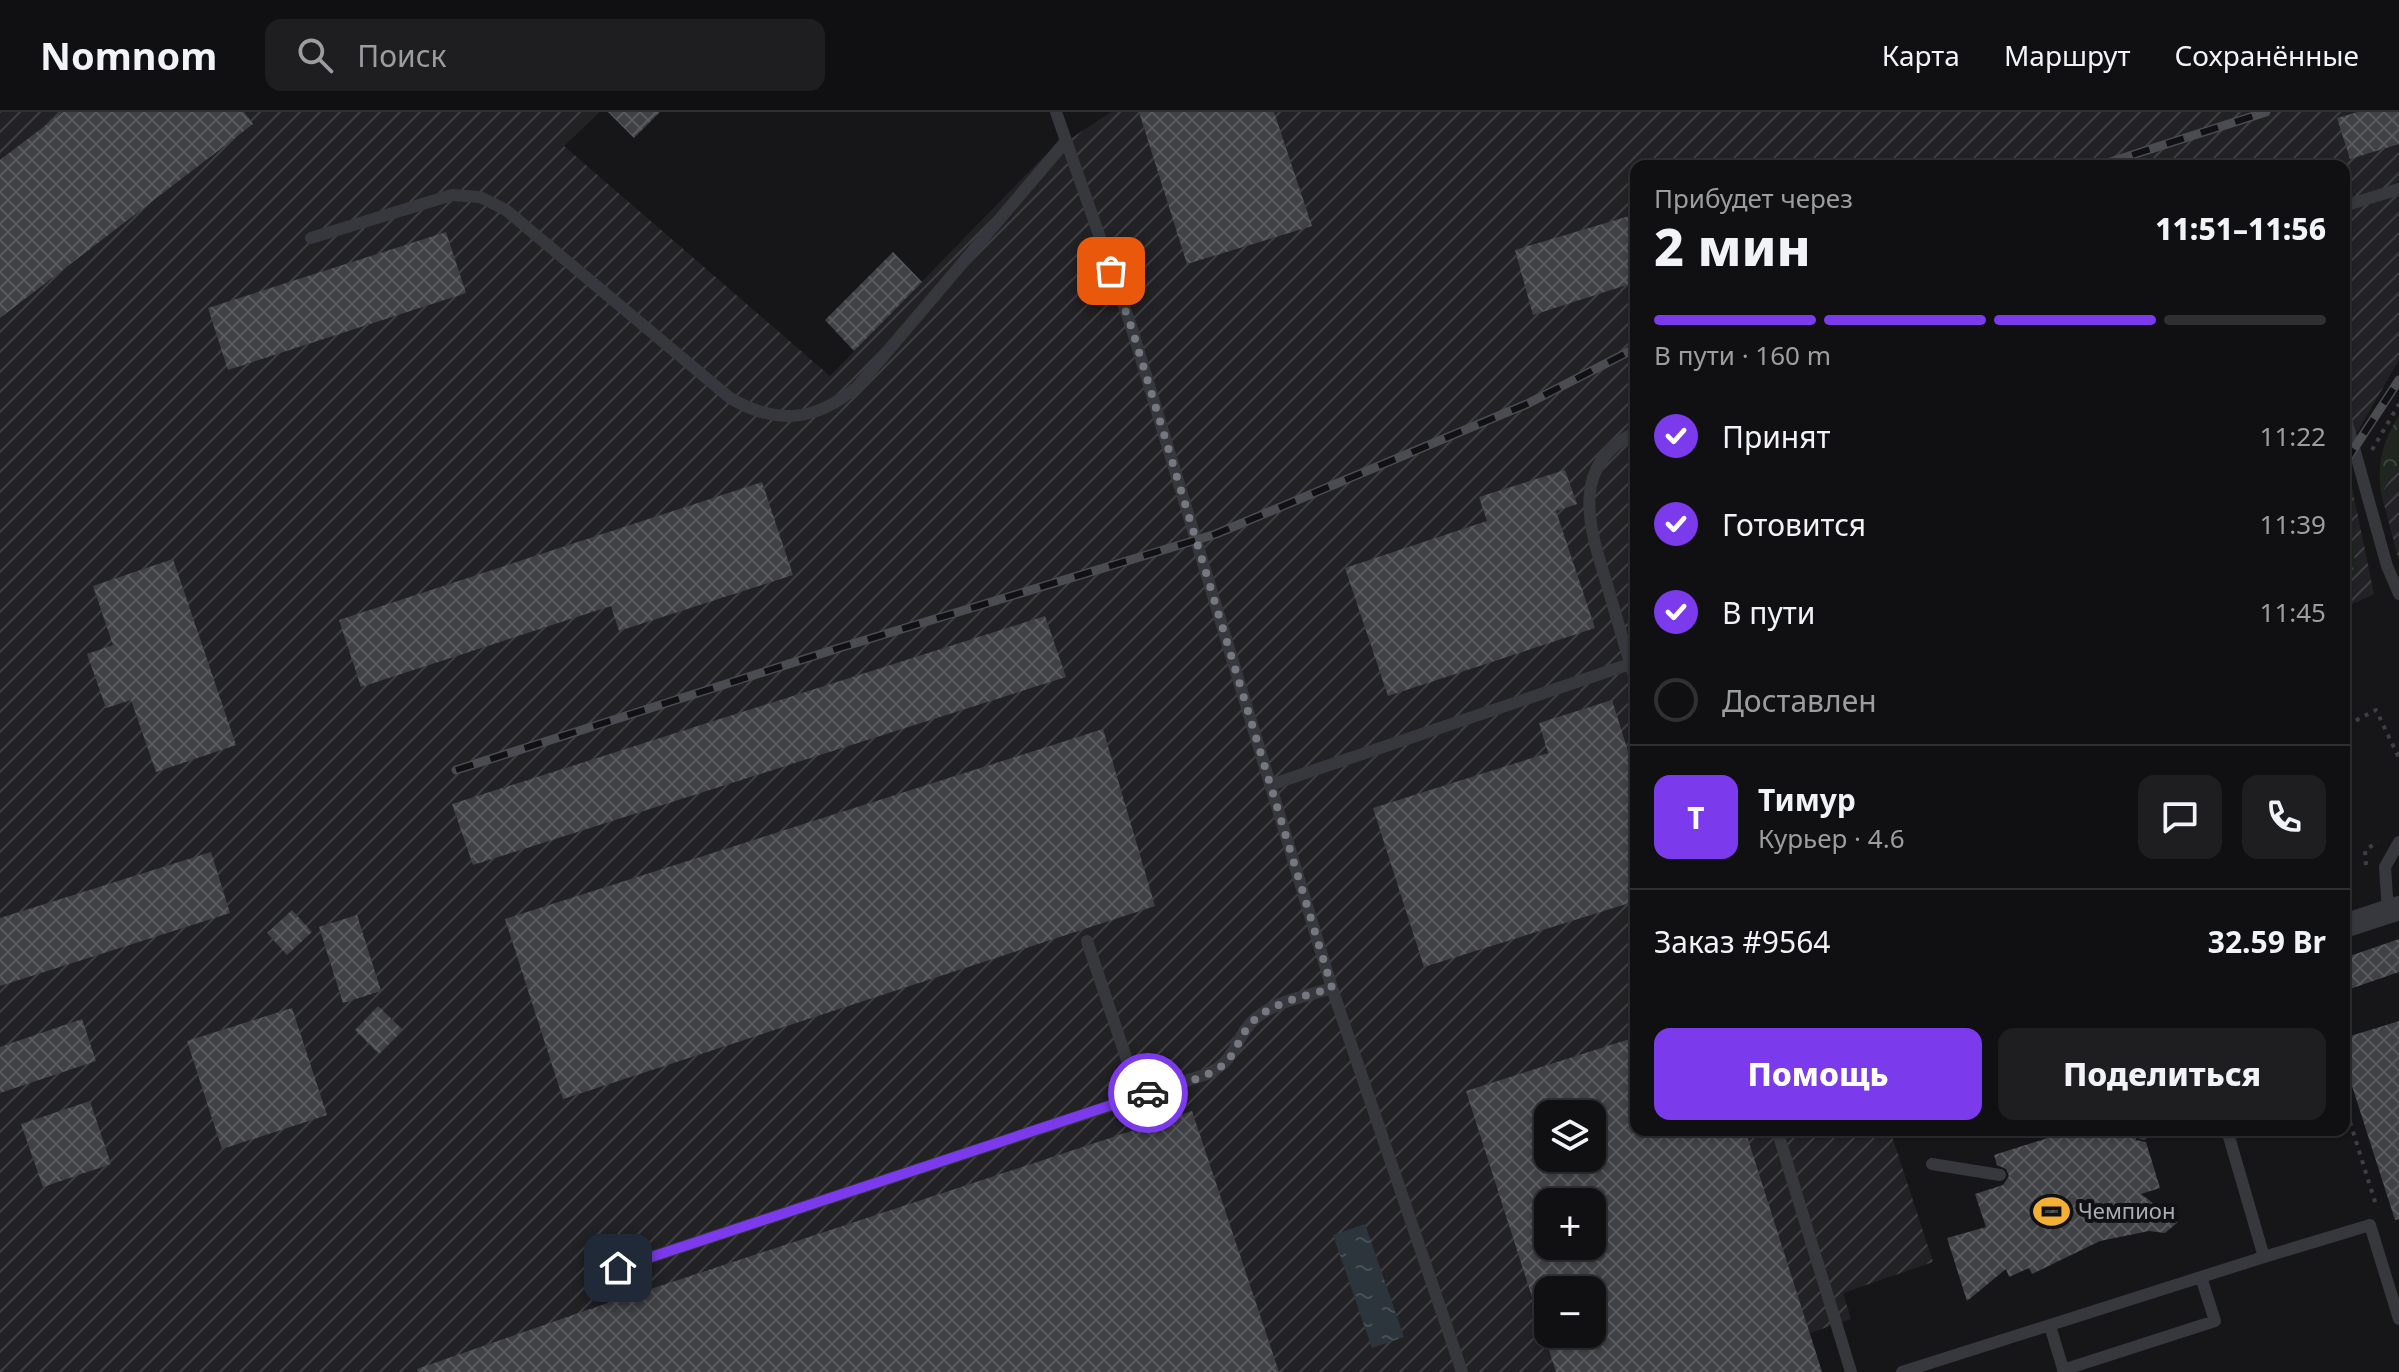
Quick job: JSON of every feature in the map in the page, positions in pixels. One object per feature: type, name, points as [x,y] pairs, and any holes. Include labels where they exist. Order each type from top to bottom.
[{"type":"street","points":[[2350,924],[2393,910]]},
{"type":"lane","points":[[1056,112],[1132,329],[1332,988],[1462,1372]]},
{"type":"lane","points":[[311,238],[439,197],[466,194],[480,197],[506,210],[730,398],[749,409],[789,417],[830,407],[858,386],[1066,141]]},
{"type":"lane","points":[[2350,204],[2399,189]]},
{"type":"lane","points":[[1270,785],[1630,664],[1592,536],[1588,499],[1591,481],[1604,456],[1630,435]]},
{"type":"lane","points":[[2350,436],[2387,566],[2399,594]]},
{"type":"lane","points":[[2393,910],[2385,867],[2399,842]]},
{"type":"lane","points":[[1087,941],[1139,1096]]},
{"type":"lane","points":[[618,1268],[1218,1069],[1235,1051],[1255,1019],[1280,1005],[1332,988]]},
{"type":"lane","points":[[1779,1136],[1851,1372]]},
{"type":"lane","points":[[2229,1136],[2264,1257]]},
{"type":"lane","points":[[1932,1164],[2000,1175]]},
{"type":"lane","points":[[1902,1372],[2370,1225],[2399,1319]]},
{"type":"lane","points":[[2050,1326],[2064,1371],[2215,1321],[2201,1277]]},
{"type":"path","points":[[2359,471],[2399,404]]},
{"type":"path","points":[[2350,723],[2376,710],[2399,758]]},
{"type":"path","points":[[2350,1122],[2379,1213]]},
{"type":"shaded area","points":[[0,112],[599,112],[564,146],[830,376],[1043,157],[1111,112],[2399,112],[2399,360],[2350,444],[2350,160],[1630,160],[1630,1136],[1892,1136],[1933,1262],[1843,1293],[1851,1319],[1810,1333],[1822,1372],[0,1372]]},
{"type":"shaded area","points":[[2399,466],[2399,561],[2381,493]]},
{"type":"shaded area","points":[[2350,477],[2374,594],[2350,605]]},
{"type":"green space","points":[[2399,415],[2399,466],[2381,493],[2382,452]]},
{"type":"green space","points":[[2350,535],[2354,554],[2350,584]]},
{"type":"water","points":[[1365,1224],[1404,1337],[1372,1348],[1333,1235]]},
{"type":"building","points":[[63,112],[244,112],[253,124],[0,318],[0,160]]},
{"type":"building","points":[[608,112],[660,112],[634,138]]},
{"type":"building","points":[[1139,112],[1274,112],[1312,226],[1187,264]]},
{"type":"building","points":[[2358,112],[2399,112],[2399,144],[2350,159],[2337,118]]},
{"type":"building","points":[[1630,216],[1630,284],[1533,315],[1515,250]]},
{"type":"building","points":[[446,232],[466,293],[228,370],[208,308]]},
{"type":"building","points":[[893,252],[922,282],[854,351],[825,320]]},
{"type":"building","points":[[1565,470],[1577,504],[1556,511],[1595,628],[1388,696],[1345,568],[1487,521],[1479,497]]},
{"type":"building","points":[[762,482],[793,575],[619,631],[611,606],[361,687],[339,620]]},
{"type":"building","points":[[173,559],[236,745],[156,772],[131,700],[106,708],[87,654],[113,645],[93,586]]},
{"type":"building","points":[[1045,616],[1066,677],[473,865],[452,804]]},
{"type":"building","points":[[1612,700],[1630,758],[1630,903],[1424,967],[1373,808],[1548,753],[1539,723]]},
{"type":"building","points":[[1103,729],[1155,906],[563,1099],[505,919]]},
{"type":"building","points":[[211,852],[230,913],[0,986],[0,918]]},
{"type":"building","points":[[292,910],[312,932],[287,955],[267,933]]},
{"type":"building","points":[[357,915],[381,991],[343,1003],[319,927]]},
{"type":"building","points":[[2399,939],[2399,972],[2350,989],[2350,956]]},
{"type":"building","points":[[378,1006],[403,1030],[379,1054],[355,1030]]},
{"type":"building","points":[[292,1008],[327,1115],[222,1149],[187,1041]]},
{"type":"building","points":[[82,1019],[96,1061],[0,1093],[0,1047]]},
{"type":"building","points":[[2399,1021],[2399,1219],[2395,1220],[2350,1080],[2350,1036]]},
{"type":"building","points":[[1630,1039],[1630,1136],[1747,1136],[1822,1372],[1556,1372],[1548,1348],[1606,1348],[1606,1276],[1534,1276],[1534,1303],[1466,1091]]},
{"type":"building","points":[[90,1101],[111,1164],[43,1187],[21,1124]]},
{"type":"building","points":[[1192,1111],[1279,1372],[418,1372],[417,1369],[596,1307]]},
{"type":"building","points":[[2054,1136],[2136,1136],[2136,1140],[2146,1142],[2160,1188],[2141,1194],[2178,1222],[2165,1233],[2149,1231],[2100,1241],[2032,1274],[2029,1268],[2009,1277],[2006,1269],[1967,1301],[1947,1238],[1986,1227],[1975,1194],[2003,1185],[2009,1176],[2006,1169],[1997,1165],[1994,1155]]},
{"type":"railway","points":[[2117,160],[2266,112]]},
{"type":"railway","points":[[456,770],[839,648],[1216,534],[1527,404],[1630,351]]},
{"type":"railway","points":[[2350,455],[2399,380]]},
{"type":"way so far","points":[[1111,271],[1132,329],[1332,988],[1266,1011],[1246,1029],[1235,1051],[1218,1069],[1148,1093]]},
{"type":"place","name":"Чемпион","points":[[2052,1211]]},
{"type":"route","points":[[618,1268],[1148,1093]]}]
